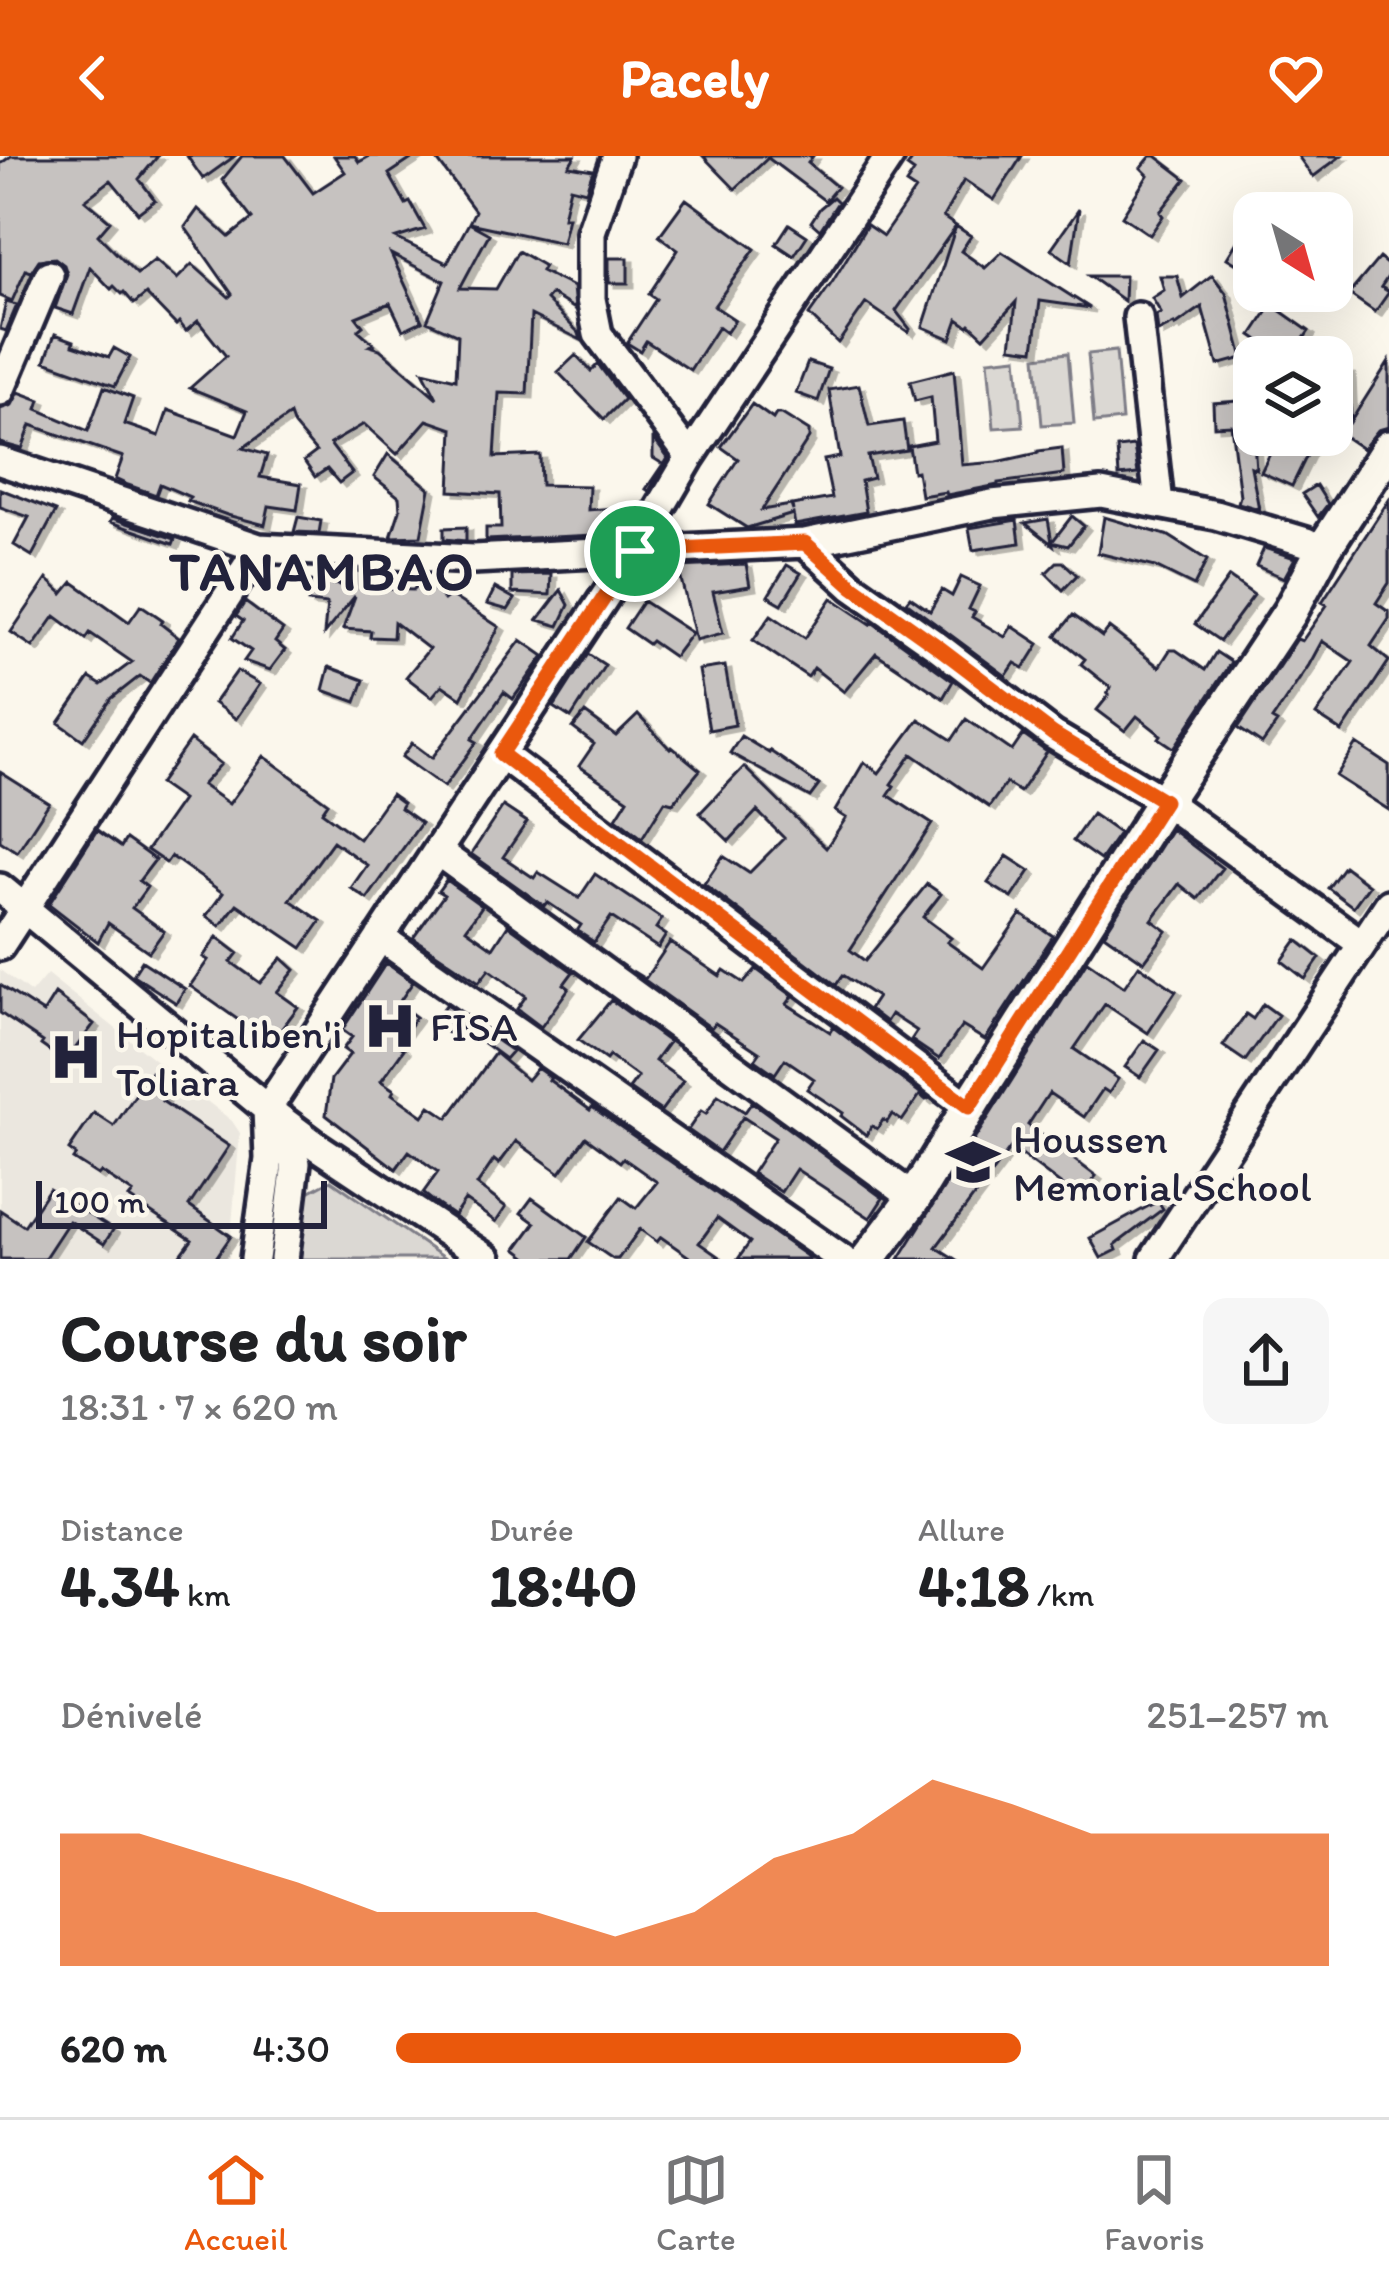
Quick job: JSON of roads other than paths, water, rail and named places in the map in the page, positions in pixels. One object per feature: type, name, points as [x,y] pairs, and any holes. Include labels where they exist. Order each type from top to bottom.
[{"type":"main road","points":[[868,1259],[914,1198],[1164,801],[1290,612],[1323,550],[1389,448]]},
{"type":"street","points":[[617,156],[591,232],[591,299],[598,334],[690,457]]},
{"type":"street","points":[[255,1259],[269,1159],[267,1109],[890,156]]},
{"type":"street","points":[[0,391],[49,275]]},
{"type":"street","points":[[1138,317],[1159,504]]},
{"type":"street","points":[[0,461],[259,548],[473,559],[805,543],[992,504],[1101,493],[1216,515],[1323,550]]},
{"type":"street","points":[[805,543],[854,587],[1053,734],[1164,801],[1362,944]]},
{"type":"street","points":[[0,946],[259,548]]},
{"type":"street","points":[[501,754],[969,1107]]},
{"type":"street","points":[[437,851],[914,1198]]},
{"type":"street","points":[[0,888],[318,1148],[487,1259]]},
{"type":"street","points":[[1154,1259],[1389,904]]},
{"type":"street","points":[[380,938],[842,1259]]},
{"type":"street","points":[[267,1109],[296,1163],[284,1259]]},
{"type":"place","name":"FISA","points":[[390,1026]]},
{"type":"place","name":"Hopitaliben'i Toliara","points":[[76,1057]]},
{"type":"place","name":"Houssen Memorial School","points":[[973,1162]]},
{"type":"district","name":"TANAMBAO","points":[[323,571]]}]
